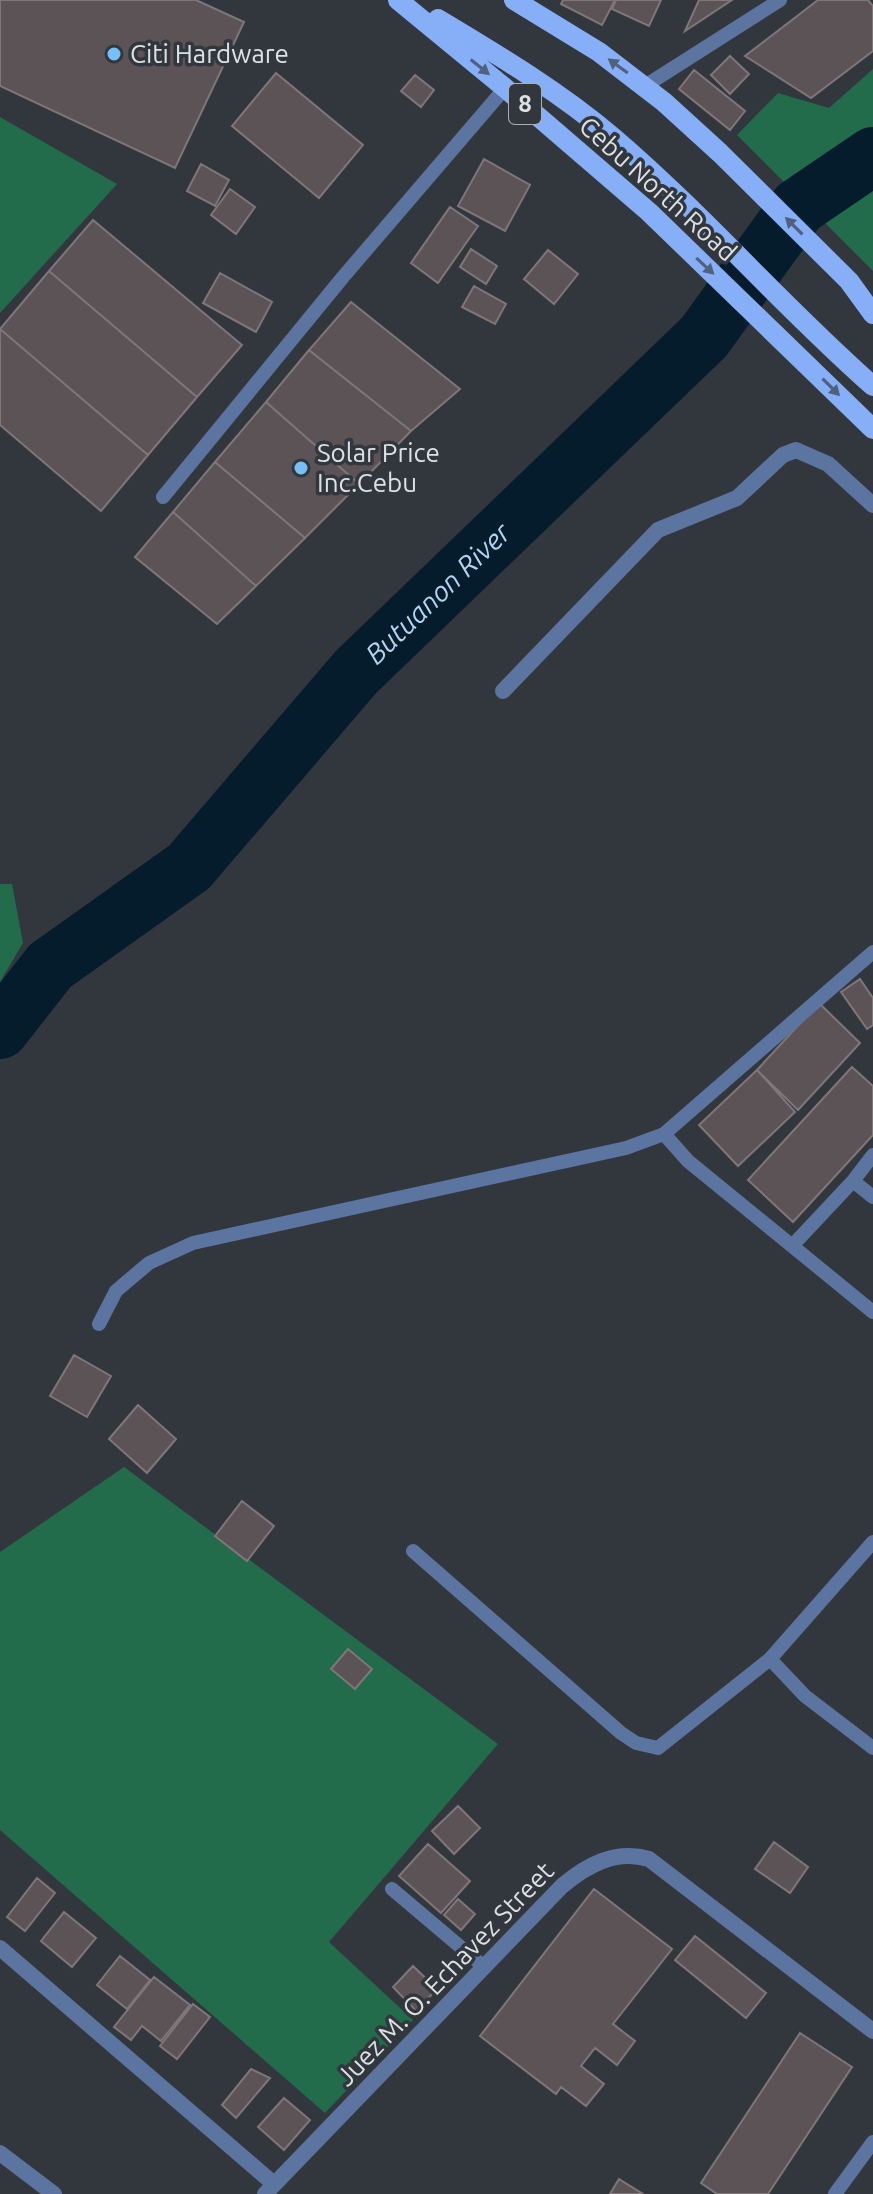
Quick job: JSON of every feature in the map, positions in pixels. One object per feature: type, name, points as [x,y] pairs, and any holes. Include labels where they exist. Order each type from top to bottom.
[{"type":"main road","name":"Cebu North Road","points":[[398,0],[649,212],[873,429]]},
{"type":"main road","points":[[407,0],[481,45],[610,135],[873,386]]},
{"type":"main road","points":[[514,0],[599,52],[645,86],[720,153],[849,281],[873,314]]},
{"type":"street","points":[[503,691],[658,530],[737,498],[783,455],[796,450],[828,464],[873,505]]},
{"type":"street","name":"Juez M. O. Echavez Street","points":[[270,2189],[572,1877],[610,1858],[640,1856],[649,1859],[873,2031]]},
{"type":"street","points":[[0,1948],[270,2189]]},
{"type":"street","points":[[0,2153],[54,2194]]},
{"type":"lane","points":[[645,86],[780,0]]},
{"type":"lane","points":[[163,497],[343,277],[505,88]]},
{"type":"lane","points":[[99,1324],[116,1291],[149,1263],[193,1243],[626,1148],[664,1134],[873,952]]},
{"type":"lane","points":[[664,1134],[688,1161],[873,1312]]},
{"type":"lane","points":[[792,1246],[873,1155]]},
{"type":"lane","points":[[853,1181],[873,1197]]},
{"type":"lane","points":[[413,1551],[621,1733],[636,1743],[658,1748],[770,1659],[873,1542]]},
{"type":"lane","points":[[770,1659],[805,1696],[873,1748]]},
{"type":"lane","points":[[392,1889],[483,1966]]},
{"type":"lane","points":[[835,2194],[873,2142]]},
{"type":"green space","points":[[873,69],[873,271],[737,135],[778,93],[829,108]]},
{"type":"green space","points":[[0,117],[117,184],[0,313]]},
{"type":"green space","points":[[0,884],[12,884],[23,943],[0,982]]},
{"type":"green space","points":[[124,1467],[498,1744],[329,1942],[413,2020],[325,2113],[0,1830],[0,1552]]},
{"type":"building","name":"Citi Hardware","points":[[0,0],[196,0],[244,22],[175,168],[0,86]]},
{"type":"building","points":[[563,0],[615,0],[602,25],[561,4]]},
{"type":"building","points":[[616,0],[661,0],[649,26],[612,9]]},
{"type":"building","points":[[699,0],[732,0],[685,31]]},
{"type":"building","points":[[818,0],[868,0],[873,6],[873,51],[811,98],[745,56]]},
{"type":"building","points":[[730,56],[749,74],[730,94],[711,75]]},
{"type":"building","points":[[694,70],[745,111],[730,130],[679,89]]},
{"type":"building","points":[[276,73],[363,145],[319,198],[232,126]]},
{"type":"building","points":[[415,75],[434,90],[421,107],[401,91]]},
{"type":"building","points":[[484,159],[530,185],[505,231],[458,206]]},
{"type":"building","points":[[201,164],[229,180],[215,206],[187,191]]},
{"type":"building","points":[[230,189],[255,207],[236,234],[211,215]]},
{"type":"building","points":[[450,207],[478,226],[438,283],[411,263]]},
{"type":"building","points":[[93,220],[242,345],[197,397],[49,271]]},
{"type":"building","points":[[471,249],[497,266],[486,284],[460,267]]},
{"type":"building","points":[[548,250],[578,274],[554,304],[524,279]]},
{"type":"building","points":[[49,271],[197,397],[148,455],[0,329]]},
{"type":"building","points":[[220,273],[272,302],[256,332],[203,303]]},
{"type":"building","points":[[474,286],[506,304],[495,324],[462,307]]},
{"type":"building","points":[[351,302],[460,389],[411,431],[309,350]]},
{"type":"building","points":[[0,329],[148,455],[101,511],[0,425]]},
{"type":"building","points":[[309,350],[411,431],[359,484],[266,402]]},
{"type":"building","points":[[266,402],[359,484],[305,538],[215,462]]},
{"type":"building","points":[[215,462],[305,538],[256,586],[173,512]]},
{"type":"building","points":[[173,512],[256,586],[217,624],[135,557]]},
{"type":"building","points":[[860,979],[873,998],[873,1025],[867,1029],[841,992]]},
{"type":"building","points":[[819,1003],[860,1043],[798,1110],[757,1070]]},
{"type":"building","points":[[852,1067],[873,1086],[873,1135],[793,1222],[748,1180]]},
{"type":"building","points":[[757,1070],[795,1112],[738,1166],[699,1125]]},
{"type":"building","points":[[74,1355],[111,1376],[87,1417],[50,1396]]},
{"type":"building","points":[[138,1405],[176,1439],[147,1473],[109,1439]]},
{"type":"building","points":[[242,1501],[274,1526],[247,1561],[215,1536]]},
{"type":"building","points":[[348,1649],[372,1669],[355,1689],[331,1669]]},
{"type":"building","points":[[458,1806],[480,1828],[454,1854],[432,1831]]},
{"type":"building","points":[[774,1842],[808,1867],[790,1893],[755,1869]]},
{"type":"building","points":[[428,1844],[470,1881],[441,1913],[399,1876]]},
{"type":"building","points":[[37,1878],[55,1893],[25,1931],[7,1917]]},
{"type":"building","points":[[594,1889],[672,1949],[613,2024],[635,2041],[617,2065],[595,2048],[581,2066],[604,2084],[586,2106],[561,2087],[556,2094],[480,2036]]},
{"type":"building","points":[[458,1899],[475,1914],[461,1930],[444,1915]]},
{"type":"building","points":[[64,1912],[96,1938],[72,1967],[41,1941]]},
{"type":"building","points":[[695,1936],[766,1993],[746,2018],[675,1960]]},
{"type":"building","points":[[120,1956],[150,1980],[127,2009],[97,1985]]},
{"type":"building","points":[[413,1966],[437,1989],[416,2011],[393,1987]]},
{"type":"building","points":[[154,1977],[190,2005],[161,2041],[142,2026],[131,2040],[114,2027]]},
{"type":"building","points":[[193,2004],[210,2017],[177,2059],[160,2046]]},
{"type":"building","points":[[800,2033],[852,2067],[768,2194],[717,2194],[701,2183]]},
{"type":"building","points":[[251,2069],[270,2078],[236,2118],[222,2105]]},
{"type":"building","points":[[284,2098],[310,2120],[284,2150],[258,2127]]},
{"type":"building","points":[[619,2179],[643,2194],[610,2194]]},
{"type":"waterway","name":"Butuanon River","points":[[0,1030],[50,966],[189,867],[356,672],[704,337],[798,207],[873,156]]},
{"type":"place","name":"Citi Hardware","points":[[114,54]]},
{"type":"place","name":"Solar Price Inc.Cebu","points":[[301,468]]}]
